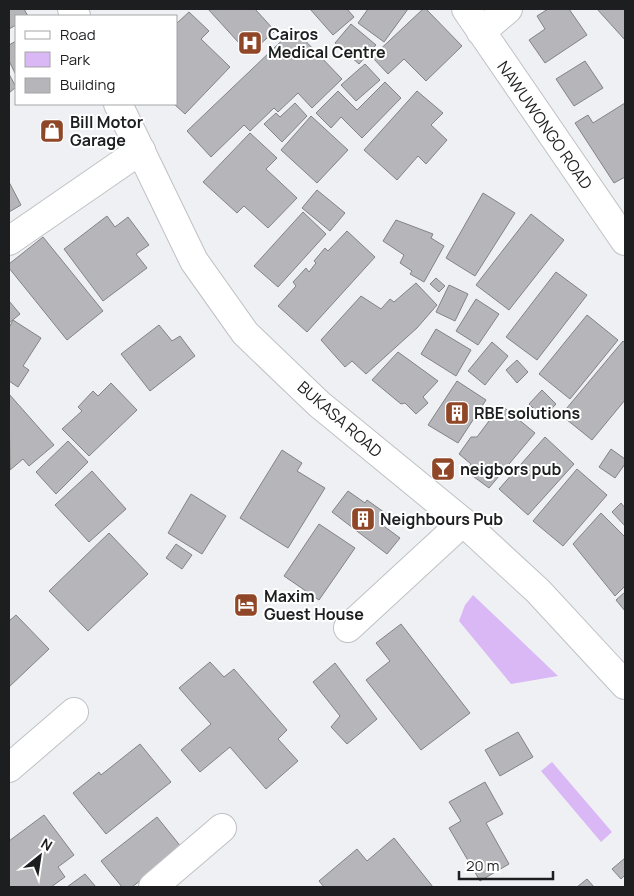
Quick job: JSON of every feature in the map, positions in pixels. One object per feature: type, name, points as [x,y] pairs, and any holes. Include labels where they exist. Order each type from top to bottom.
[{"type":"street","name":"NAWUWONGO ROAD","points":[[466,9],[625,241]]},
{"type":"street","points":[[481,32],[508,9]]},
{"type":"street","name":"BUKASA ROAD","points":[[118,105],[194,261],[245,333],[318,404],[462,522],[538,591],[625,685]]},
{"type":"street","points":[[9,241],[141,150]]},
{"type":"street","points":[[348,628],[462,522]]},
{"type":"street","points":[[9,768],[74,712]]},
{"type":"street","points":[[154,887],[222,828]]},
{"type":"green space","points":[[473,595],[558,676],[511,684],[459,621],[465,605]]},
{"type":"green space","points":[[552,762],[612,832],[601,842],[541,771]]},
{"type":"building","points":[[9,9],[24,9],[27,15],[15,15],[15,26],[9,29]]},
{"type":"building","name":"Cairos Medical Centre","points":[[208,9],[255,9],[275,31],[249,54]]},
{"type":"building","points":[[310,9],[347,9],[354,17],[333,35]]},
{"type":"building","points":[[368,9],[408,9],[384,42],[358,23]]},
{"type":"building","points":[[423,9],[426,9],[462,46],[426,81],[404,59],[388,74],[372,57]]},
{"type":"building","points":[[548,9],[569,9],[587,35],[545,63],[529,40],[545,29],[537,16]]},
{"type":"building","points":[[597,9],[625,9],[625,40]]},
{"type":"building","points":[[189,12],[209,31],[201,39],[230,67],[185,114],[175,105],[178,105],[178,22]]},
{"type":"building","points":[[351,24],[376,45],[359,64],[335,43]]},
{"type":"building","points":[[294,29],[342,79],[312,108],[298,93],[278,112],[274,108],[250,131],[244,125],[211,157],[187,131]]},
{"type":"building","points":[[15,42],[15,73],[9,61],[9,45]]},
{"type":"building","points":[[585,61],[603,88],[574,106],[556,79]]},
{"type":"building","points":[[365,64],[380,80],[356,101],[341,85]]},
{"type":"building","points":[[9,74],[15,88],[9,93]]},
{"type":"building","points":[[385,82],[401,98],[362,138],[341,117],[331,128],[316,113],[338,91],[357,110]]},
{"type":"building","points":[[417,91],[443,113],[431,125],[447,140],[426,164],[418,156],[397,180],[364,150]]},
{"type":"building","points":[[295,103],[307,116],[282,142],[264,124],[276,113],[280,117]]},
{"type":"building","points":[[625,103],[625,177],[614,183],[575,123],[588,115],[593,123]]},
{"type":"building","points":[[311,116],[348,150],[317,183],[281,150]]},
{"type":"building","points":[[250,133],[277,158],[266,169],[297,198],[268,228],[244,206],[237,213],[203,182]]},
{"type":"building","points":[[9,182],[21,205],[9,212]]},
{"type":"building","points":[[317,190],[345,213],[330,231],[302,208]]},
{"type":"building","points":[[483,193],[515,213],[475,276],[446,258]]},
{"type":"building","points":[[303,212],[326,234],[278,287],[254,266]]},
{"type":"building","points":[[531,214],[564,240],[509,310],[476,285]]},
{"type":"building","points":[[107,216],[115,227],[128,217],[149,245],[136,254],[147,268],[103,301],[64,249]]},
{"type":"building","points":[[396,220],[433,234],[431,238],[444,246],[424,282],[410,274],[412,271],[400,263],[404,255],[383,241]]},
{"type":"building","points":[[347,231],[375,257],[307,332],[278,306],[296,286],[293,282],[306,268],[309,272],[316,263],[314,261],[325,248],[328,251]]},
{"type":"building","points":[[43,237],[103,311],[67,340],[9,268],[9,264]]},
{"type":"building","points":[[556,272],[587,295],[537,360],[506,337]]},
{"type":"building","points":[[436,278],[445,286],[439,292],[430,284]]},
{"type":"building","points":[[416,283],[437,305],[417,328],[366,374],[352,361],[345,367],[321,340],[361,296],[381,309],[390,299],[394,302]]},
{"type":"building","points":[[449,285],[468,294],[455,321],[436,312]]},
{"type":"building","points":[[476,299],[499,314],[478,345],[456,331]]},
{"type":"building","points":[[9,301],[20,314],[9,323]]},
{"type":"building","points":[[587,315],[618,340],[570,399],[539,374]]},
{"type":"building","points":[[13,320],[41,338],[23,366],[29,370],[18,387],[9,381],[9,328]]},
{"type":"building","points":[[159,325],[172,341],[180,336],[195,356],[150,391],[121,354]]},
{"type":"building","points":[[436,329],[471,350],[456,376],[421,354]]},
{"type":"building","points":[[623,341],[625,343],[625,400],[592,440],[561,415]]},
{"type":"building","points":[[492,342],[508,356],[485,385],[468,371]]},
{"type":"building","points":[[398,352],[438,381],[423,397],[428,403],[416,414],[405,403],[401,404],[372,380]]},
{"type":"building","points":[[517,360],[528,372],[517,383],[506,370]]},
{"type":"building","name":"RBE solutions","points":[[457,381],[486,400],[458,443],[428,425]]},
{"type":"building","points":[[111,383],[137,410],[89,456],[62,429],[82,411],[78,407],[93,391],[98,396]]},
{"type":"building","points":[[542,390],[556,404],[543,418],[529,404]]},
{"type":"building","points":[[9,394],[54,445],[29,466],[23,459],[10,470]]},
{"type":"building","points":[[501,405],[535,433],[489,488],[466,471],[471,464],[459,454],[471,437],[477,437]]},
{"type":"building","points":[[545,437],[574,464],[528,515],[499,489]]},
{"type":"building","points":[[68,441],[88,462],[56,494],[36,472]]},
{"type":"building","points":[[611,449],[625,459],[625,464],[615,478],[599,467]]},
{"type":"building","points":[[282,450],[302,463],[297,471],[325,488],[288,548],[240,518]]},
{"type":"building","points":[[577,469],[607,495],[563,546],[533,521]]},
{"type":"building","points":[[92,471],[126,509],[89,542],[55,505]]},
{"type":"building","name":"Neighbours Pub","points":[[348,491],[365,503],[367,500],[388,515],[381,524],[400,538],[387,554],[332,512]]},
{"type":"building","points":[[191,494],[226,516],[202,554],[168,533]]},
{"type":"building","points":[[621,503],[625,508],[625,526],[612,512]]},
{"type":"building","points":[[601,513],[625,537],[625,586],[615,596],[573,544]]},
{"type":"building","points":[[319,524],[355,548],[319,600],[284,576]]},
{"type":"building","points":[[109,533],[148,574],[88,631],[49,591]]},
{"type":"building","points":[[176,544],[192,555],[182,569],[166,558]]},
{"type":"building","points":[[625,592],[625,611],[616,600]]},
{"type":"building","points":[[16,615],[49,649],[9,687],[9,621]]},
{"type":"building","points":[[401,624],[470,713],[421,750],[366,680],[390,661],[376,643]]},
{"type":"building","points":[[210,662],[224,677],[234,669],[287,730],[278,739],[298,761],[266,789],[230,747],[200,772],[181,750],[211,724],[179,688]]},
{"type":"building","points":[[335,663],[377,719],[347,744],[331,727],[340,716],[313,682]]},
{"type":"building","points":[[518,732],[533,757],[500,776],[485,750]]},
{"type":"building","points":[[140,744],[171,782],[106,834],[73,793],[99,772],[101,775]]},
{"type":"building","points":[[485,782],[503,814],[486,823],[509,864],[480,881],[449,828],[461,821],[449,802]]},
{"type":"building","points":[[44,815],[74,855],[58,867],[65,877],[51,887],[9,887],[9,841]]},
{"type":"building","points":[[157,817],[182,848],[132,887],[122,887],[101,861]]},
{"type":"building","points":[[394,838],[433,887],[324,887],[319,881],[357,849],[367,861]]},
{"type":"building","points":[[625,858],[625,875],[621,879],[612,869]]},
{"type":"building","points":[[85,874],[96,887],[67,887]]},
{"type":"building","points":[[587,879],[594,887],[577,887]]},
{"type":"place","name":"Cairos Medical Centre","points":[[250,43]]},
{"type":"place","name":"Bill Motor Garage","points":[[52,131]]},
{"type":"place","name":"RBE solutions","points":[[457,413]]},
{"type":"place","name":"neigbors pub","points":[[443,469]]},
{"type":"place","name":"Neighbours Pub","points":[[363,519]]},
{"type":"place","name":"Maxim Guest House","points":[[246,605]]}]
